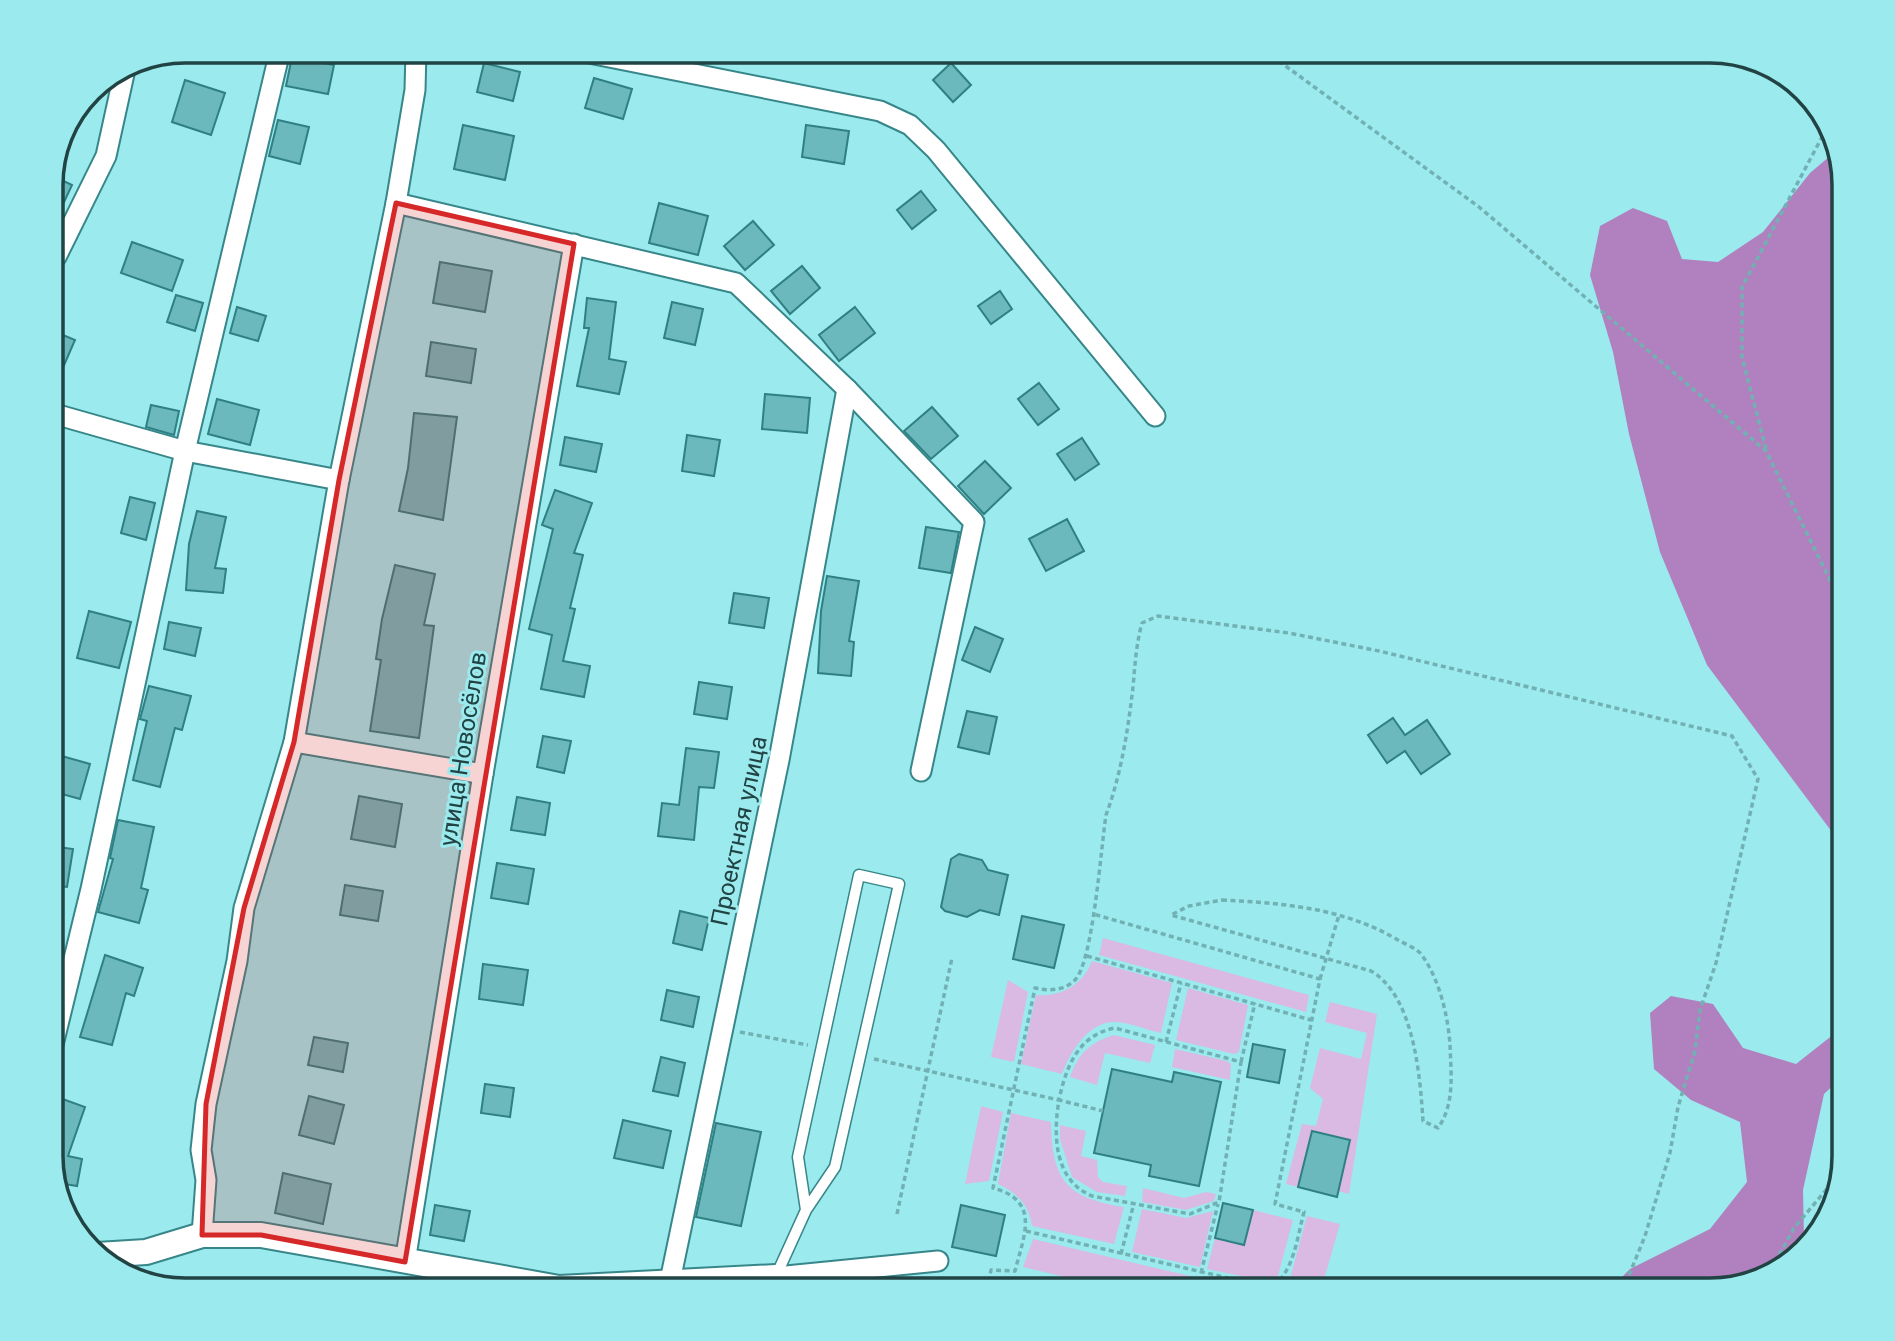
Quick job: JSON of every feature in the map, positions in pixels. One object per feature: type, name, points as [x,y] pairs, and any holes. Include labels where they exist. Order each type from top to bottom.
[{"type":"street","points":[[63,1004],[91,889],[185,452],[277,63]]},
{"type":"street","points":[[201,1236],[206,1180],[201,1150],[206,1104],[237,961],[244,908],[294,742],[339,480],[396,203],[415,90],[416,63]]},
{"type":"street","points":[[639,63],[880,111],[910,125],[936,150],[1155,416]]},
{"type":"street","points":[[63,240],[106,156],[123,80]]},
{"type":"street","points":[[396,203],[736,283],[847,390],[974,522],[921,771]]},
{"type":"street","name":"улица Новосёлов","points":[[405,1262],[483,774],[574,244]]},
{"type":"street","name":"Проектная улица","points":[[670,1278],[779,760],[847,390]]},
{"type":"street","points":[[63,416],[185,452],[339,480]]},
{"type":"street","points":[[294,742],[483,774]]},
{"type":"street","points":[[113,1254],[146,1252],[201,1236],[261,1235],[500,1278]]},
{"type":"street","points":[[760,1278],[938,1261]]},
{"type":"lane","points":[[776,1277],[806,1210],[835,1167],[899,884],[859,875],[798,1157],[806,1210]]},
{"type":"path","points":[[1281,63],[1479,207],[1766,451]]},
{"type":"path","points":[[1822,137],[1742,287],[1742,357],[1766,451],[1832,584]]},
{"type":"path","points":[[989,1278],[991,1270],[1015,1271],[1026,1231],[1026,1214],[1020,1202],[1008,1192],[993,1188],[1035,988],[1050,991],[1065,987],[1083,968],[1087,956],[1106,815],[1115,793],[1126,738],[1135,648],[1142,623],[1158,616],[1289,633],[1380,651],[1732,736],[1758,779],[1716,963],[1700,1010],[1695,1051],[1678,1107],[1670,1153],[1645,1236],[1628,1278]]},
{"type":"path","points":[[1222,900],[1290,904],[1339,915],[1387,933],[1419,952],[1437,984],[1449,1038],[1452,1082],[1447,1115],[1438,1128],[1423,1121],[1413,1044],[1396,994],[1383,977],[1324,957],[1171,915],[1189,906],[1222,900]]},
{"type":"path","points":[[1093,914],[1320,979]]},
{"type":"path","points":[[1283,1278],[1304,1212],[1275,1204],[1324,957],[1339,915]]},
{"type":"path","points":[[1087,956],[1311,1020]]},
{"type":"path","points":[[897,1214],[951,958]]},
{"type":"path","points":[[1166,1042],[1181,982]]},
{"type":"path","points":[[1201,1273],[1219,1202],[1241,1062],[1255,1003]]},
{"type":"path","points":[[1219,1202],[1190,1214],[1092,1196],[1078,1190],[1068,1181],[1056,1134],[1059,1100],[1064,1074],[1075,1052],[1104,1030],[1115,1028],[1241,1062]]},
{"type":"path","points":[[738,1031],[822,1048]]},
{"type":"path","points":[[886,1062],[1103,1111]]},
{"type":"path","points":[[1777,1258],[1794,1228],[1828,1189]]},
{"type":"path","points":[[1121,1254],[1134,1203]]},
{"type":"path","points":[[1026,1231],[1226,1278]]},
{"type":"highlighted area","points":[[396,203],[574,244],[405,1262],[261,1235],[202,1235],[206,1104],[244,908],[294,742],[339,480]]},
{"type":"shaded area","points":[[1829,157],[1832,184],[1832,832],[1707,665],[1660,552],[1629,434],[1613,352],[1590,275],[1600,226],[1633,208],[1667,221],[1682,259],[1718,262],[1763,232],[1810,173]]},
{"type":"shaded area","points":[[1103,938],[1309,995],[1306,1012],[1099,955]]},
{"type":"shaded area","points":[[1092,961],[1172,983],[1161,1033],[1117,1022],[1107,1023],[1098,1026],[1082,1039],[1062,1074],[1021,1064],[1036,995],[1054,994],[1070,988],[1083,977]]},
{"type":"shaded area","points":[[1008,980],[1028,992],[1014,1062],[991,1057]]},
{"type":"shaded area","points":[[1188,988],[1248,1005],[1239,1052],[1234,1054],[1176,1040]]},
{"type":"shaded area","points":[[1671,996],[1713,1004],[1743,1048],[1796,1064],[1832,1036],[1832,1086],[1824,1094],[1803,1190],[1804,1235],[1778,1258],[1742,1274],[1710,1278],[1621,1278],[1630,1269],[1710,1229],[1747,1182],[1740,1122],[1691,1100],[1654,1069],[1650,1013]]},
{"type":"shaded area","points":[[1330,1002],[1377,1014],[1349,1194],[1338,1191],[1350,1141],[1313,1131],[1298,1187],[1286,1184],[1302,1124],[1316,1126],[1323,1099],[1310,1088],[1320,1048],[1361,1059],[1367,1033],[1325,1022]]},
{"type":"shaded area","points":[[1114,1035],[1155,1045],[1150,1063],[1105,1053],[1097,1085],[1070,1077],[1077,1061],[1086,1050]]},
{"type":"shaded area","points":[[1175,1049],[1227,1061],[1231,1064],[1230,1080],[1172,1067]]},
{"type":"shaded area","points":[[981,1106],[1003,1112],[989,1181],[965,1184]]},
{"type":"shaded area","points":[[1011,1113],[1051,1122],[1055,1159],[1066,1183],[1076,1192],[1124,1207],[1114,1244],[1032,1226],[1028,1211],[1021,1200],[998,1184]]},
{"type":"shaded area","points":[[1060,1125],[1086,1131],[1081,1156],[1097,1160],[1098,1177],[1103,1182],[1127,1186],[1125,1196],[1097,1192],[1072,1177],[1060,1139]]},
{"type":"shaded area","points":[[1143,1188],[1184,1198],[1206,1192],[1216,1194],[1214,1201],[1186,1210],[1142,1202]]},
{"type":"shaded area","points":[[1142,1209],[1186,1218],[1213,1211],[1200,1267],[1132,1252]]},
{"type":"shaded area","points":[[1253,1210],[1293,1220],[1278,1276],[1275,1278],[1250,1278],[1207,1269],[1215,1238],[1244,1245]]},
{"type":"shaded area","points":[[1307,1216],[1340,1224],[1324,1278],[1290,1278]]},
{"type":"shaded area","points":[[1033,1239],[1198,1278],[1069,1278],[1023,1267]]},
{"type":"building","points":[[291,63],[334,65],[328,94],[286,86]]},
{"type":"building","points":[[484,63],[520,72],[513,101],[477,92]]},
{"type":"building","points":[[951,63],[971,85],[953,102],[933,80]]},
{"type":"building","points":[[594,78],[632,89],[623,119],[585,108]]},
{"type":"building","points":[[185,80],[225,93],[211,135],[172,122]]},
{"type":"building","points":[[278,120],[309,127],[300,164],[269,156]]},
{"type":"building","points":[[463,125],[514,136],[505,180],[454,169]]},
{"type":"building","points":[[806,125],[849,131],[844,164],[802,157]]},
{"type":"building","points":[[63,181],[72,185],[63,204]]},
{"type":"building","points":[[921,191],[936,210],[912,229],[897,210]]},
{"type":"building","points":[[659,203],[708,216],[698,255],[649,243]]},
{"type":"building","points":[[753,221],[774,245],[745,270],[724,246]]},
{"type":"building","points":[[132,242],[183,260],[172,291],[121,273]]},
{"type":"building","points":[[440,262],[492,271],[485,312],[433,303]]},
{"type":"building","points":[[802,266],[820,288],[790,314],[771,291]]},
{"type":"building","points":[[1000,291],[1012,309],[991,324],[978,306]]},
{"type":"building","points":[[176,295],[203,303],[195,331],[167,322]]},
{"type":"building","points":[[587,298],[616,302],[609,359],[626,362],[619,394],[577,386],[589,328],[584,328]]},
{"type":"building","points":[[672,302],[703,309],[695,345],[664,338]]},
{"type":"building","points":[[237,307],[266,316],[258,341],[230,333]]},
{"type":"building","points":[[855,307],[875,333],[839,361],[819,335]]},
{"type":"building","points":[[63,335],[75,340],[63,368]]},
{"type":"building","points":[[431,342],[476,349],[471,383],[426,376]]},
{"type":"building","points":[[1039,383],[1059,409],[1038,425],[1018,399]]},
{"type":"building","points":[[765,394],[810,398],[807,433],[762,429]]},
{"type":"building","points":[[217,399],[259,410],[250,445],[208,434]]},
{"type":"building","points":[[151,405],[179,411],[174,435],[146,427]]},
{"type":"building","points":[[932,407],[958,436],[931,459],[904,431]]},
{"type":"building","points":[[414,413],[457,417],[443,520],[399,511],[408,468]]},
{"type":"building","points":[[687,435],[720,440],[714,476],[682,471]]},
{"type":"building","points":[[565,437],[602,444],[596,472],[560,465]]},
{"type":"building","points":[[1082,438],[1099,464],[1075,480],[1057,454]]},
{"type":"building","points":[[985,461],[1011,488],[984,514],[958,486]]},
{"type":"building","points":[[555,490],[592,503],[574,553],[583,555],[570,608],[575,609],[563,661],[590,666],[584,697],[541,689],[552,635],[529,629],[553,529],[542,525]]},
{"type":"building","points":[[130,497],[155,503],[146,540],[121,533]]},
{"type":"building","points":[[197,511],[226,517],[215,568],[226,569],[223,593],[186,590],[189,544]]},
{"type":"building","points":[[1067,519],[1084,551],[1046,571],[1029,539]]},
{"type":"building","points":[[926,527],[959,532],[951,573],[919,568]]},
{"type":"building","points":[[395,565],[435,574],[424,625],[434,626],[419,738],[370,731],[381,660],[376,659],[382,619]]},
{"type":"building","points":[[827,576],[859,581],[849,641],[854,642],[851,676],[818,673],[821,611]]},
{"type":"building","points":[[734,593],[769,598],[764,628],[729,623]]},
{"type":"building","points":[[89,611],[131,622],[119,668],[77,658]]},
{"type":"building","points":[[169,622],[201,628],[195,656],[164,649]]},
{"type":"building","points":[[975,627],[1003,639],[990,672],[962,660]]},
{"type":"building","points":[[699,682],[732,687],[727,719],[694,714]]},
{"type":"building","points":[[149,686],[191,696],[182,730],[175,728],[160,787],[133,780],[147,721],[140,719]]},
{"type":"building","points":[[967,711],[997,717],[989,754],[958,747]]},
{"type":"building","points":[[1393,718],[1405,735],[1427,720],[1450,754],[1421,774],[1405,751],[1387,763],[1368,735]]},
{"type":"building","points":[[543,736],[571,741],[564,773],[537,767]]},
{"type":"building","points":[[686,748],[719,752],[714,788],[699,787],[694,840],[658,836],[662,803],[679,805]]},
{"type":"building","points":[[63,756],[90,764],[80,799],[63,794]]},
{"type":"building","points":[[359,796],[402,804],[395,847],[351,839]]},
{"type":"building","points":[[517,797],[550,803],[545,835],[511,830]]},
{"type":"building","points":[[118,820],[154,827],[141,888],[148,890],[139,923],[98,912],[113,859],[110,858]]},
{"type":"building","points":[[63,848],[73,849],[67,887],[63,886]]},
{"type":"building","points":[[959,854],[982,860],[988,870],[1008,875],[999,915],[980,910],[967,917],[945,911],[941,907],[951,859]]},
{"type":"building","points":[[497,863],[534,869],[528,904],[491,898]]},
{"type":"building","points":[[345,885],[383,891],[378,921],[340,915]]},
{"type":"building","points":[[680,911],[709,918],[702,950],[673,943]]},
{"type":"building","points":[[1022,916],[1064,925],[1054,968],[1013,959]]},
{"type":"building","points":[[105,955],[143,968],[134,996],[126,993],[112,1045],[80,1037]]},
{"type":"building","points":[[483,964],[528,970],[523,1005],[479,999]]},
{"type":"building","points":[[667,990],[699,997],[693,1027],[661,1020]]},
{"type":"building","points":[[314,1037],[348,1043],[343,1072],[308,1065]]},
{"type":"building","points":[[1253,1044],[1285,1050],[1279,1083],[1247,1077]]},
{"type":"building","points":[[661,1057],[685,1063],[678,1096],[653,1091]]},
{"type":"building","points":[[1112,1069],[1172,1082],[1174,1072],[1221,1082],[1199,1186],[1149,1176],[1151,1165],[1094,1153]]},
{"type":"building","points":[[485,1084],[514,1088],[510,1117],[481,1113]]},
{"type":"building","points":[[309,1096],[344,1105],[334,1144],[299,1135]]},
{"type":"building","points":[[63,1099],[85,1107],[68,1156],[82,1159],[77,1186],[66,1184],[63,1164]]},
{"type":"building","points":[[623,1120],[671,1131],[663,1168],[614,1158]]},
{"type":"building","points":[[716,1123],[761,1132],[741,1226],[696,1217]]},
{"type":"building","points":[[1312,1131],[1350,1140],[1337,1197],[1298,1187]]},
{"type":"building","points":[[283,1173],[331,1184],[323,1224],[275,1213]]},
{"type":"building","points":[[1223,1203],[1253,1210],[1244,1245],[1215,1238]]},
{"type":"building","points":[[435,1205],[470,1211],[464,1241],[430,1235]]},
{"type":"building","points":[[961,1205],[1005,1215],[996,1256],[952,1247]]}]
